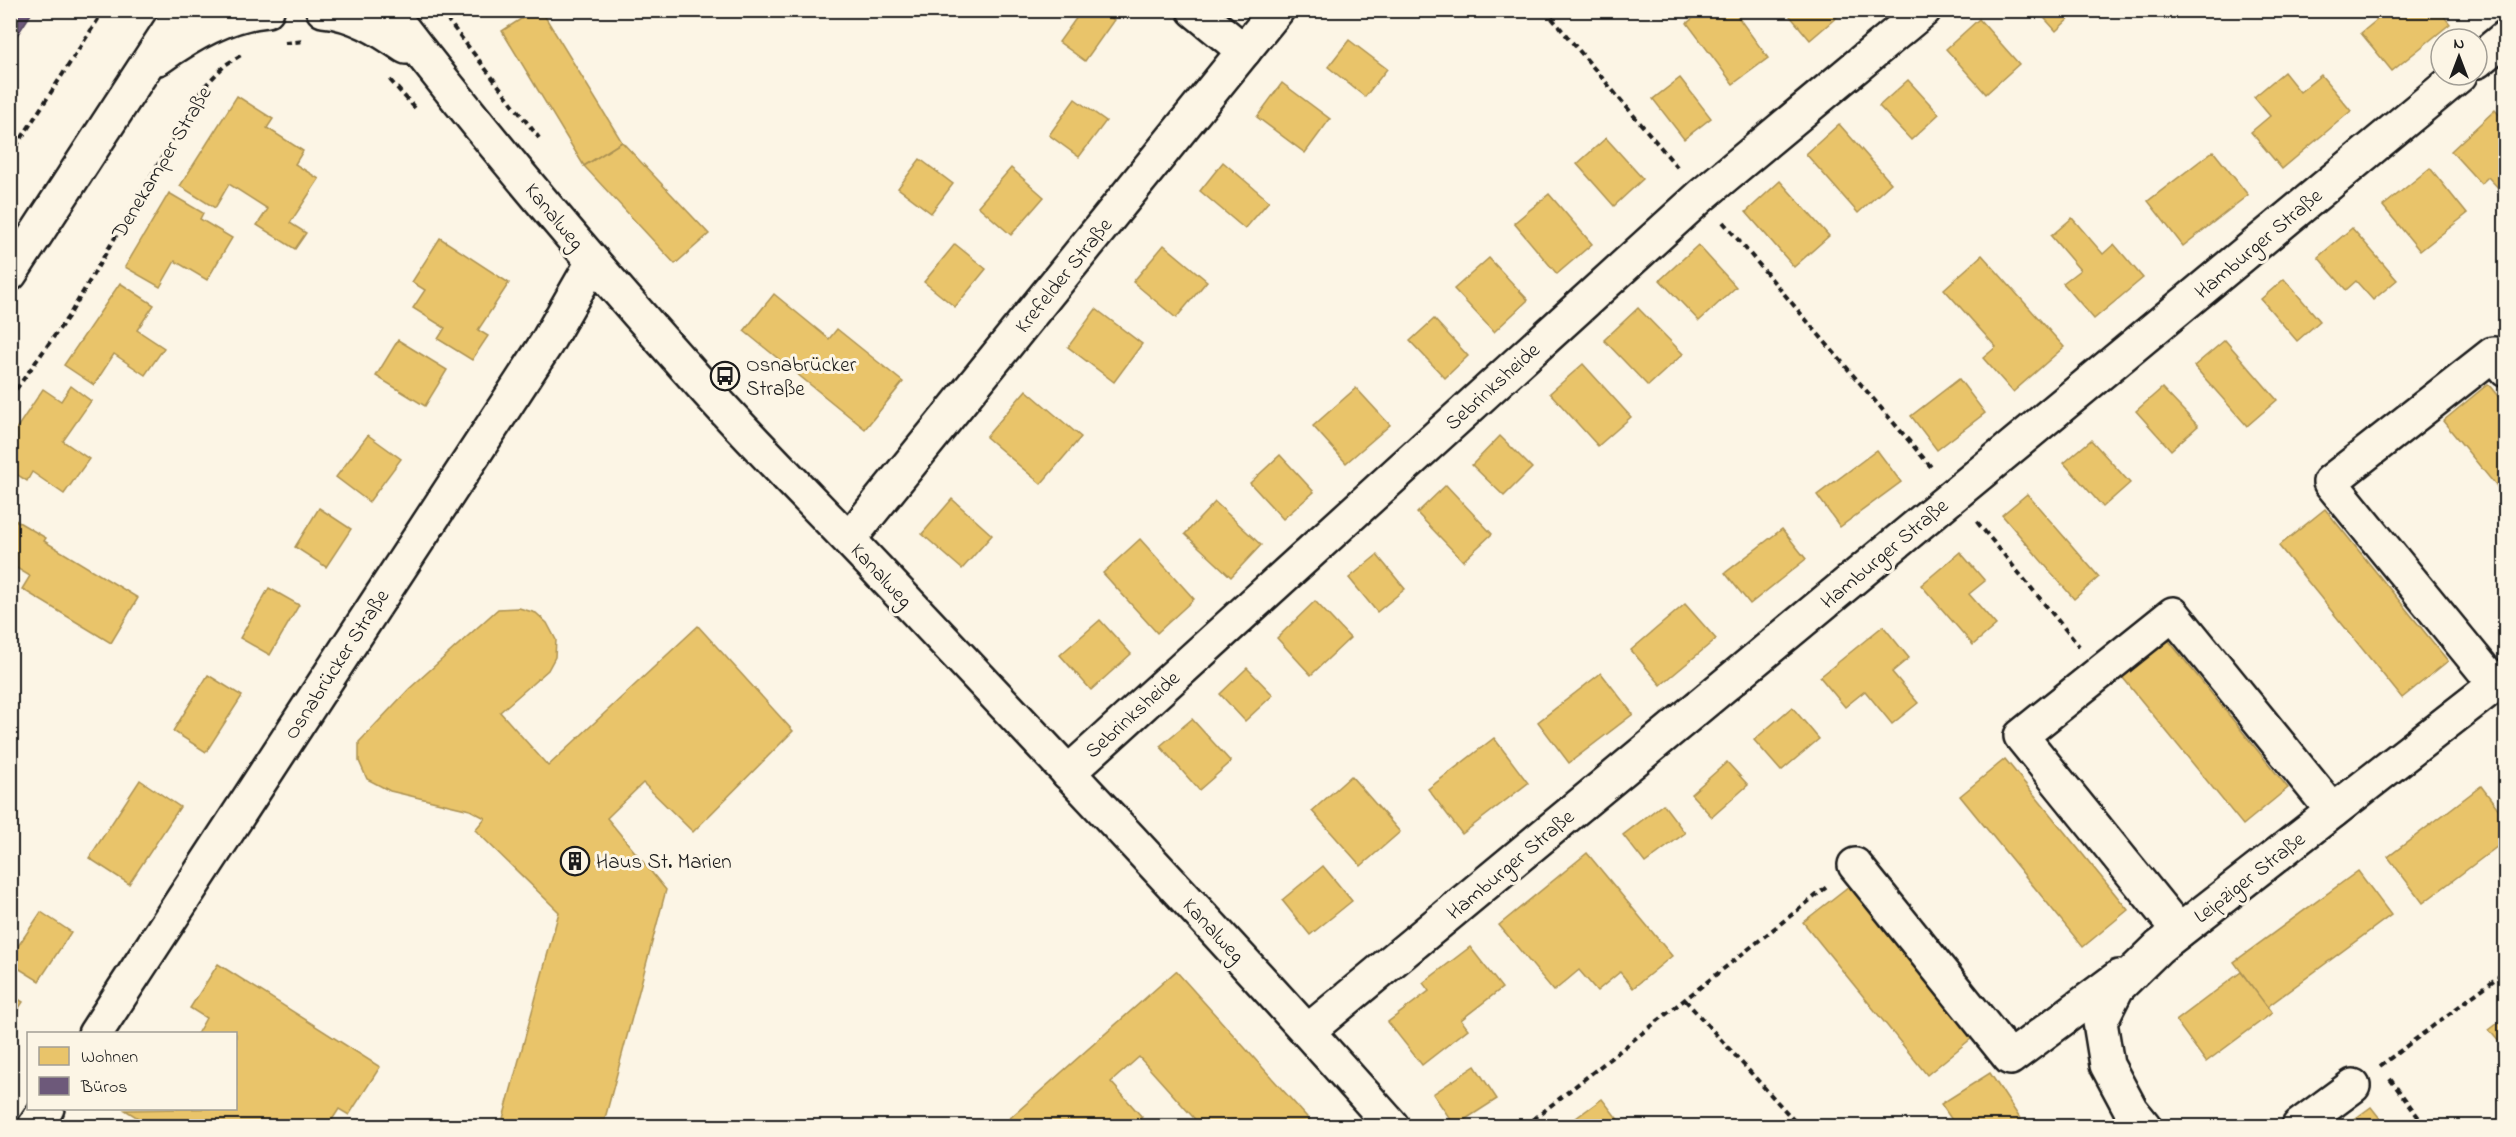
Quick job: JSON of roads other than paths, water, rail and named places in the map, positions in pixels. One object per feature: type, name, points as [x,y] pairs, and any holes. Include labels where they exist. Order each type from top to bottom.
[{"type":"street","points":[[10,274],[182,10]]},
{"type":"street","points":[[142,70],[188,36],[221,22],[267,10]]},
{"type":"street","points":[[323,10],[334,11],[372,24],[427,62]]},
{"type":"street","name":"Kanalweg","points":[[388,10],[427,62],[593,262],[710,394],[1068,772],[1308,1031],[1392,1126]]},
{"type":"street","points":[[1194,10],[1244,51]]},
{"type":"street","name":"Krefelder Straße","points":[[849,539],[1277,10]]},
{"type":"street","name":"Sebrinksheide","points":[[1068,772],[1701,196],[1924,10]]},
{"type":"street","points":[[2489,51],[2505,37]]},
{"type":"street","name":"Hamburger Straße","points":[[1308,1031],[2446,87]]},
{"type":"street","name":"Osnabrücker Straße","points":[[96,1032],[546,344],[593,262]]},
{"type":"street","points":[[2500,680],[2330,482],[2493,354],[2505,370]]},
{"type":"street","points":[[1855,865],[2010,1058],[2169,939],[2021,736],[2173,614],[2333,811]]},
{"type":"street","name":"Leipziger Straße","points":[[2144,1126],[2131,1110],[2107,1065],[2100,1022],[2117,988],[2169,939],[2500,680]]},
{"type":"street","points":[[2299,1126],[2353,1086]]},
{"type":"street","points":[[35,1126],[46,1110]]},
{"type":"place","name":"Osnabrücker Straße","points":[[725,376]]},
{"type":"place","name":"Haus St. Marien","points":[[575,861]]}]
